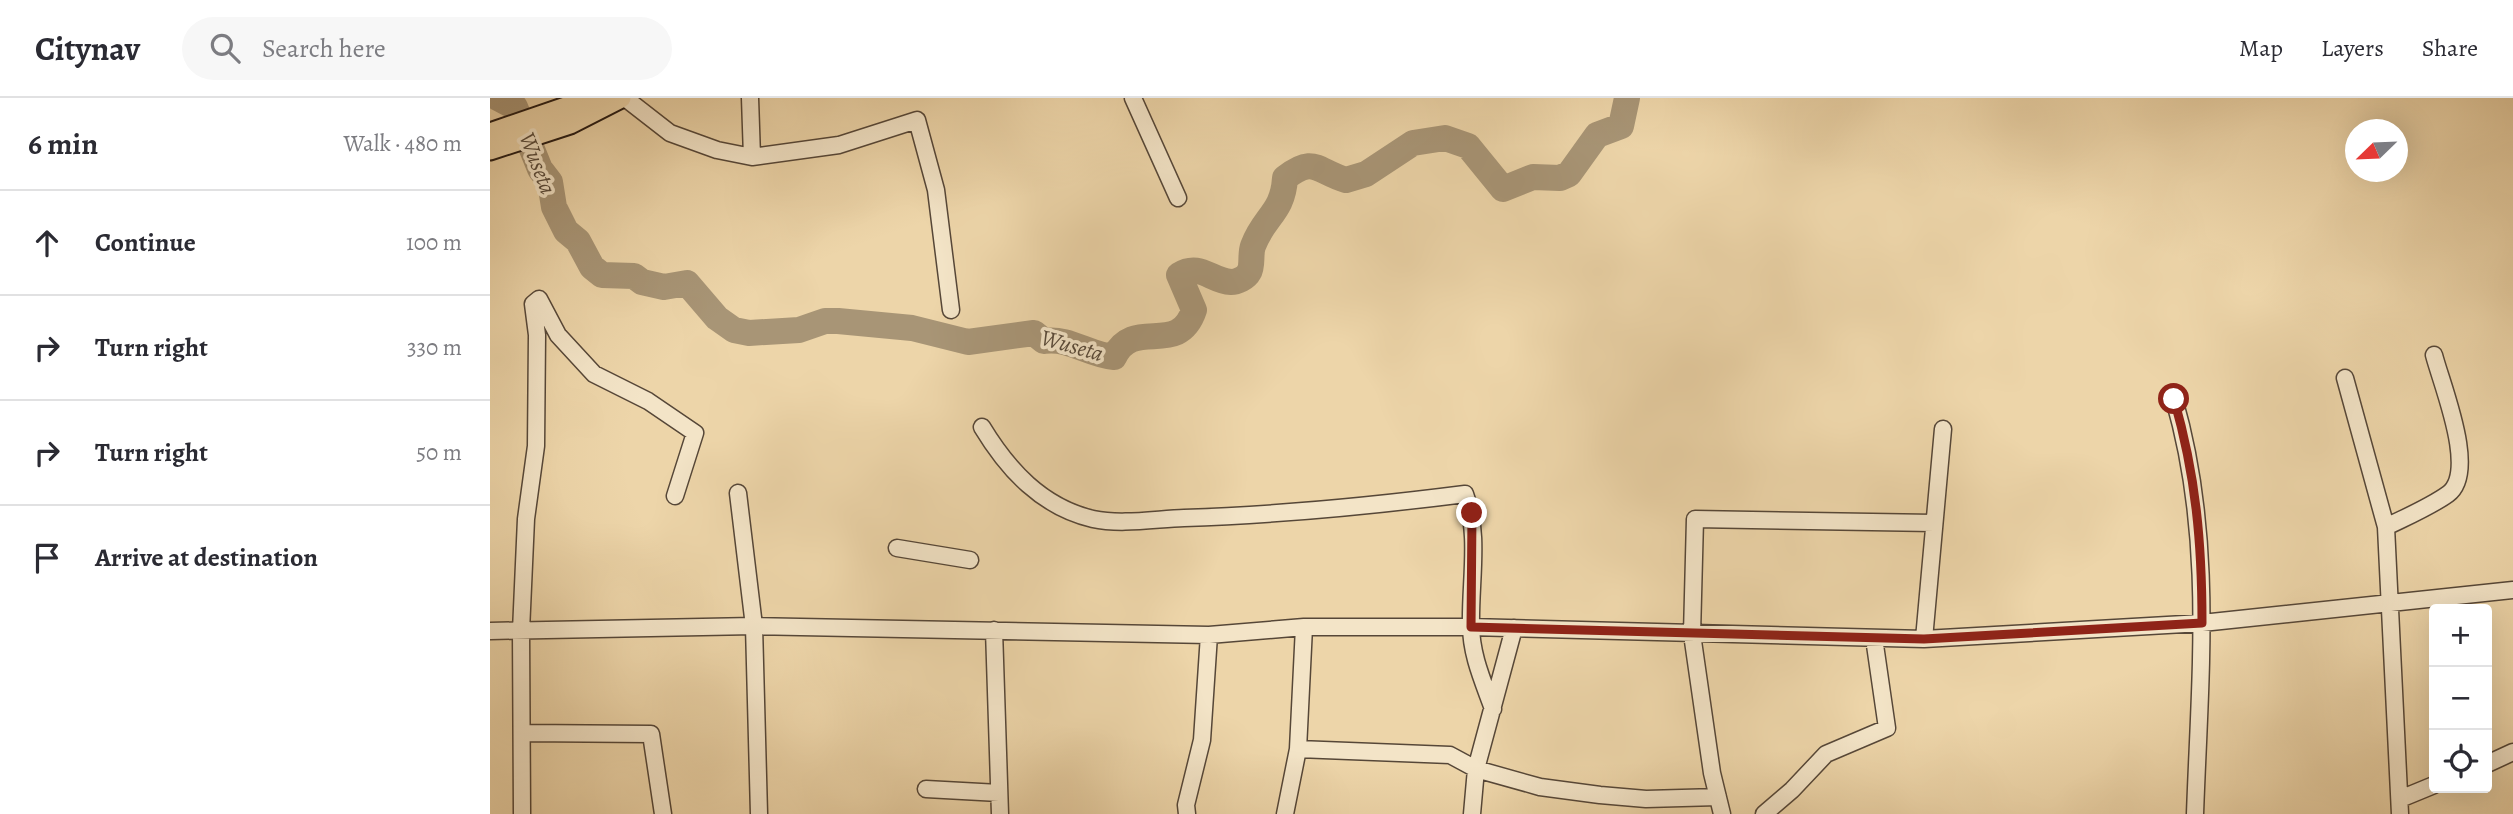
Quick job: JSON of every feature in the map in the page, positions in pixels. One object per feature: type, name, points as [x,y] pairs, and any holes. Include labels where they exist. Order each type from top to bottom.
[{"type":"main road","points":[[490,133],[611,101]]},
{"type":"main road","points":[[490,150],[570,124],[611,101]]},
{"type":"street","points":[[750,98],[752,157]]},
{"type":"street","points":[[1133,98],[1178,198]]},
{"type":"street","points":[[611,101],[670,133],[717,150],[752,157],[839,145],[917,120],[936,190],[951,310]]},
{"type":"street","points":[[522,814],[521,631],[526,519],[536,446],[537,335],[533,304],[539,299],[558,335],[594,374],[648,401],[695,433],[675,496]]},
{"type":"street","points":[[2386,527],[2450,493],[2460,478],[2461,457],[2434,355]]},
{"type":"street","points":[[2346,378],[2386,527],[2400,806],[2429,788]]},
{"type":"street","points":[[2174,399],[2193,472],[2202,554],[2195,814]]},
{"type":"street","points":[[982,427],[1002,459],[1027,485],[1061,507],[1095,520],[1267,515],[1465,494],[1472,513],[1471,627],[1474,656],[1493,709]]},
{"type":"street","points":[[1924,639],[1943,429]]},
{"type":"street","points":[[738,493],[754,626],[759,814]]},
{"type":"street","points":[[1722,814],[1692,634],[1695,519],[1934,523]]},
{"type":"street","points":[[897,548],[970,560]]},
{"type":"street","points":[[490,631],[754,626],[1209,635],[1304,627],[1471,627],[1924,639],[2202,623],[2513,590]]},
{"type":"street","points":[[1285,814],[1298,749],[1304,627]]},
{"type":"street","points":[[1472,814],[1476,769],[1514,628]]},
{"type":"street","points":[[994,630],[1000,814]]},
{"type":"street","points":[[1187,814],[1186,805],[1202,740],[1209,635]]},
{"type":"street","points":[[1764,814],[1793,790],[1826,754],[1887,728],[1874,638]]},
{"type":"street","points":[[523,733],[652,734],[663,814]]},
{"type":"street","points":[[1298,749],[1450,755],[1476,769],[1539,788],[1600,795],[1647,799],[1718,797]]},
{"type":"street","points":[[2492,762],[2513,752]]},
{"type":"street","points":[[926,789],[999,793]]},
{"type":"waterway","name":"Wuseta","points":[[498,98],[515,107],[540,169],[550,182],[554,207],[566,231],[578,241],[592,267],[602,275],[634,276],[642,282],[664,287],[687,283],[717,318],[734,330],[749,333],[799,330],[825,321],[912,328],[968,342],[1034,333],[1044,341],[1071,344],[1114,357],[1123,345],[1133,339],[1178,332],[1187,324],[1194,310],[1179,275],[1193,270],[1231,282],[1246,276],[1257,236],[1281,199],[1285,178],[1295,171],[1303,167],[1315,167],[1346,180],[1366,174],[1413,143],[1445,138],[1468,146],[1503,189],[1533,177],[1560,178],[1569,174],[1597,135],[1621,126],[1627,98]]},
{"type":"route","points":[[1472,513],[1471,627],[1924,639],[2202,623],[2202,554],[2193,472],[2174,399]]}]
